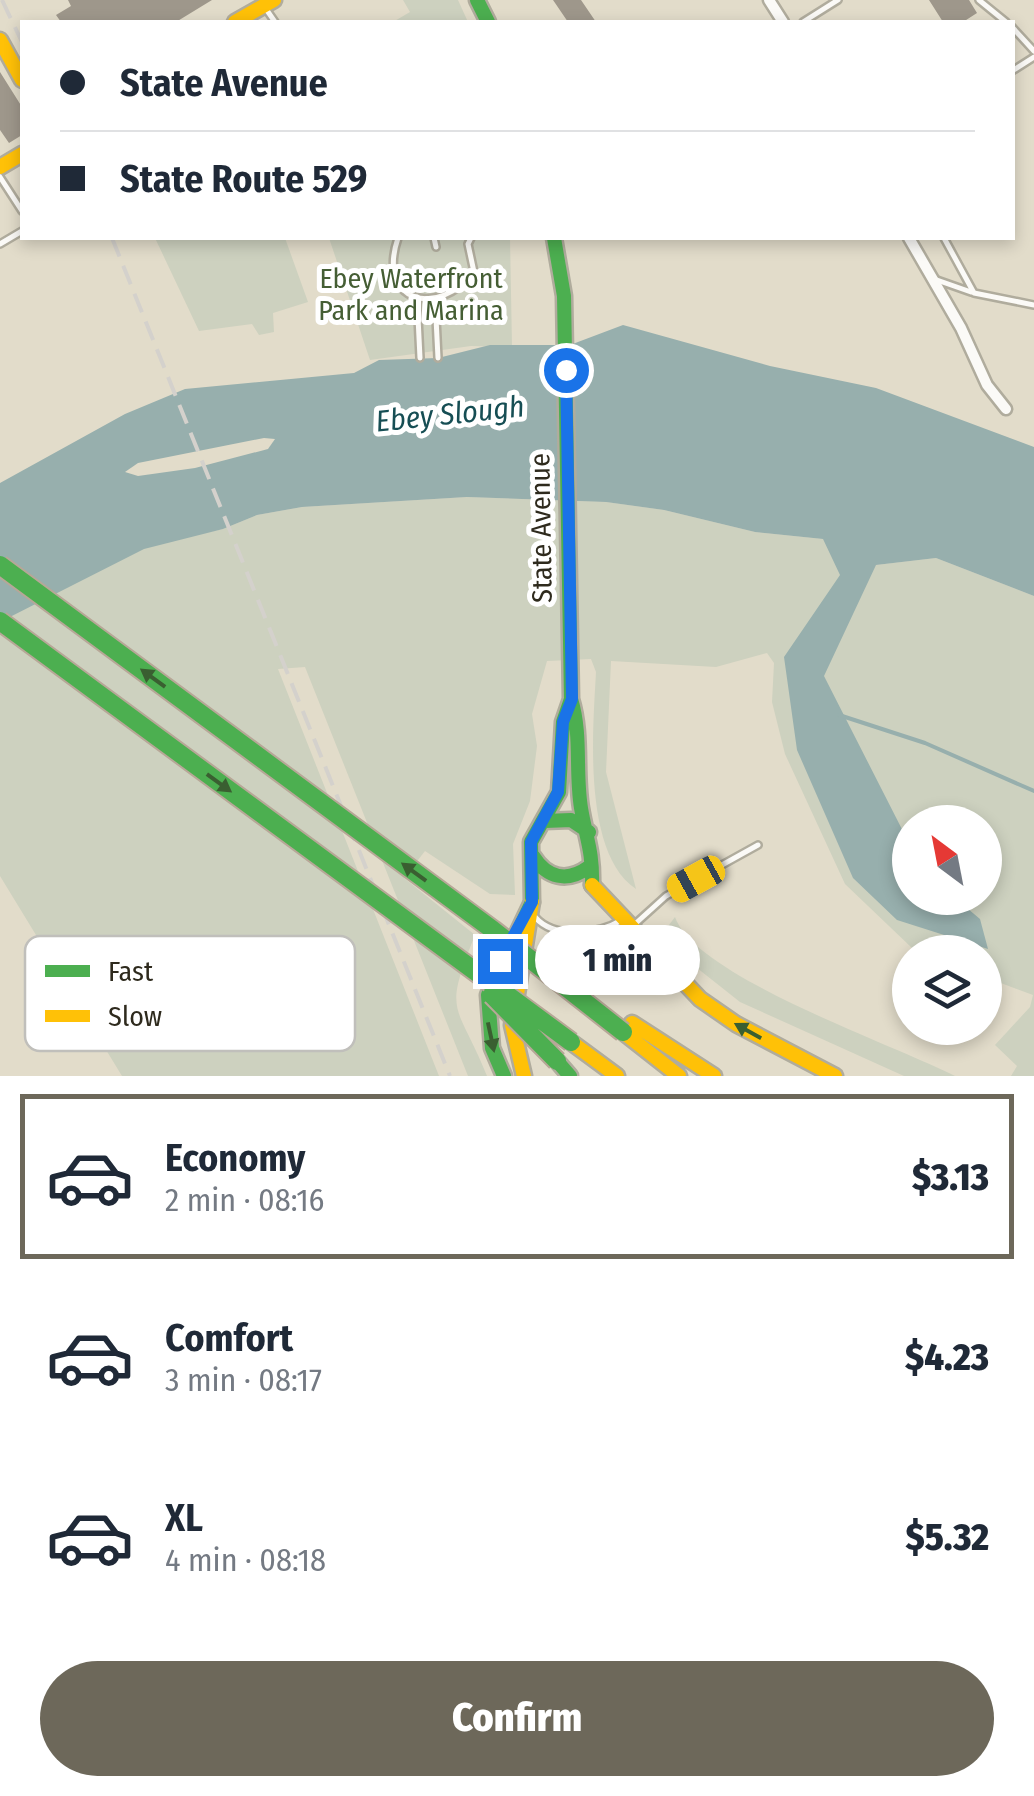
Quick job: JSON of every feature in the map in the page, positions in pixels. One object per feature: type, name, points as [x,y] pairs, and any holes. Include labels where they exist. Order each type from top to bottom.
[{"type":"main road","points":[[242,20],[271,10]]},
{"type":"main road","points":[[0,40],[7,66]]},
{"type":"main road","name":"State Avenue","points":[[554,240],[564,296],[572,699],[578,721],[581,808],[589,832]]},
{"type":"main road","points":[[0,565],[627,1028],[679,1076]]},
{"type":"main road","points":[[0,621],[617,1076]]},
{"type":"main road","name":"State Avenue","points":[[544,821],[558,792],[563,722],[572,699]]},
{"type":"main road","points":[[524,1076],[512,1025],[532,908],[534,834],[544,821],[571,820],[589,832],[593,848],[589,867],[596,896],[629,922],[664,965],[724,1017],[835,1076]]},
{"type":"main road","points":[[531,852],[542,870],[558,878],[579,876],[589,867]]},
{"type":"main road","points":[[504,1076],[492,1048],[488,995],[515,933],[532,908]]},
{"type":"main road","points":[[465,965],[570,1076]]},
{"type":"main road","points":[[627,1028],[714,1076]]},
{"type":"street","points":[[910,240],[961,328],[986,386],[1006,409]]},
{"type":"lane","points":[[805,20],[838,0]]},
{"type":"lane","points":[[979,0],[1004,20]]},
{"type":"lane","points":[[1015,31],[1034,54]]},
{"type":"lane","points":[[0,177],[20,208]]},
{"type":"lane","points":[[397,240],[390,268],[394,278],[404,292],[434,298],[458,289],[474,272],[470,240]]},
{"type":"lane","points":[[434,240],[436,247]]},
{"type":"lane","points":[[945,240],[974,292]]},
{"type":"lane","points":[[933,279],[1034,304]]},
{"type":"lane","points":[[417,297],[420,358]]},
{"type":"lane","points":[[434,298],[438,358]]},
{"type":"lane","points":[[532,908],[546,929],[564,932],[629,922],[666,896],[758,845]]},
{"type":"lane","points":[[564,932],[568,954],[576,967],[604,977],[648,978],[664,965]]},
{"type":"green space","points":[[403,0],[458,0],[467,20],[396,20],[410,12]]},
{"type":"green space","points":[[156,240],[286,240],[308,302],[273,313],[274,332],[259,335],[252,324],[199,331]]},
{"type":"green space","name":"Ebey Waterfront Park and Marina","points":[[330,240],[510,240],[512,347],[471,346],[370,360]]},
{"type":"green space","points":[[467,497],[606,502],[664,510],[755,532],[823,539],[876,565],[936,558],[1034,596],[1034,1076],[1011,1076],[1017,1066],[995,1045],[1002,1045],[1002,1037],[1030,1007],[1033,995],[1002,983],[1002,935],[898,935],[845,884],[785,754],[772,702],[774,663],[767,653],[716,667],[611,661],[606,772],[636,889],[619,872],[599,820],[593,756],[596,672],[591,659],[547,661],[532,714],[537,746],[530,801],[513,844],[515,895],[490,894],[425,851],[404,878],[475,935],[459,981],[457,1008],[487,1076],[468,1076],[305,667],[278,669],[439,1076],[122,1076],[107,1051],[355,1051],[355,936],[37,936],[0,876],[0,609],[119,551],[223,529],[257,515],[302,507]]},
{"type":"green space","points":[[675,917],[691,940],[757,986],[955,1076],[904,1076],[740,1002],[692,964],[669,925]]},
{"type":"water","name":"Ebey Slough","points":[[623,325],[770,366],[876,388],[1034,447],[1034,596],[936,558],[876,565],[824,676],[892,810],[892,915],[975,915],[984,935],[944,935],[897,920],[853,878],[797,750],[784,657],[840,575],[823,539],[755,532],[664,510],[606,502],[467,497],[302,507],[257,515],[223,529],[144,549],[0,622],[0,483],[125,414],[185,389],[354,373],[379,360],[438,358],[490,345],[570,345]]},
{"type":"pier","points":[[275,439],[268,449],[195,468],[138,476],[125,472],[138,463]]},
{"type":"building","points":[[68,0],[212,0],[179,20],[60,20],[56,15],[71,6]]},
{"type":"building","points":[[553,0],[581,0],[595,20],[567,20]]},
{"type":"building","points":[[929,0],[969,0],[977,13],[966,20],[942,20]]},
{"type":"building","points":[[0,72],[20,104],[20,136],[9,143],[0,130]]},
{"type":"waterway","points":[[839,715],[925,743],[1034,791]]},
{"type":"railway","points":[[2,0],[20,38]]},
{"type":"railway","points":[[113,240],[450,1076]]},
{"type":"traffic: fast","points":[[477,0],[487,20]]},
{"type":"traffic: fast","points":[[554,240],[564,296],[571,699],[592,885]]},
{"type":"traffic: fast","points":[[0,565],[493,930],[623,1032]]},
{"type":"traffic: fast","points":[[0,621],[571,1042]]},
{"type":"traffic: fast","points":[[504,1076],[492,1048],[488,995],[532,902],[531,842],[559,792],[563,722],[571,699]]},
{"type":"traffic: fast","points":[[545,821],[571,820],[589,832]]},
{"type":"traffic: fast","points":[[533,856],[558,876],[573,875],[589,867]]},
{"type":"traffic: fast","points":[[492,995],[557,1061]]},
{"type":"traffic: fast","points":[[557,1061],[570,1076]]},
{"type":"traffic: slow","points":[[239,20],[274,0]]},
{"type":"traffic: slow","points":[[0,40],[20,76]]},
{"type":"traffic: slow","points":[[0,167],[20,155]]},
{"type":"traffic: slow","points":[[592,885],[700,999],[736,1024],[835,1076]]},
{"type":"traffic: slow","points":[[524,1076],[512,1025],[532,902]]},
{"type":"traffic: slow","points":[[632,1023],[714,1076]]},
{"type":"traffic: slow","points":[[623,1032],[679,1076]]},
{"type":"traffic: slow","points":[[571,1042],[617,1076]]},
{"type":"route","points":[[500,961],[532,902],[531,842],[558,792],[563,722],[572,699],[566,370]]}]
